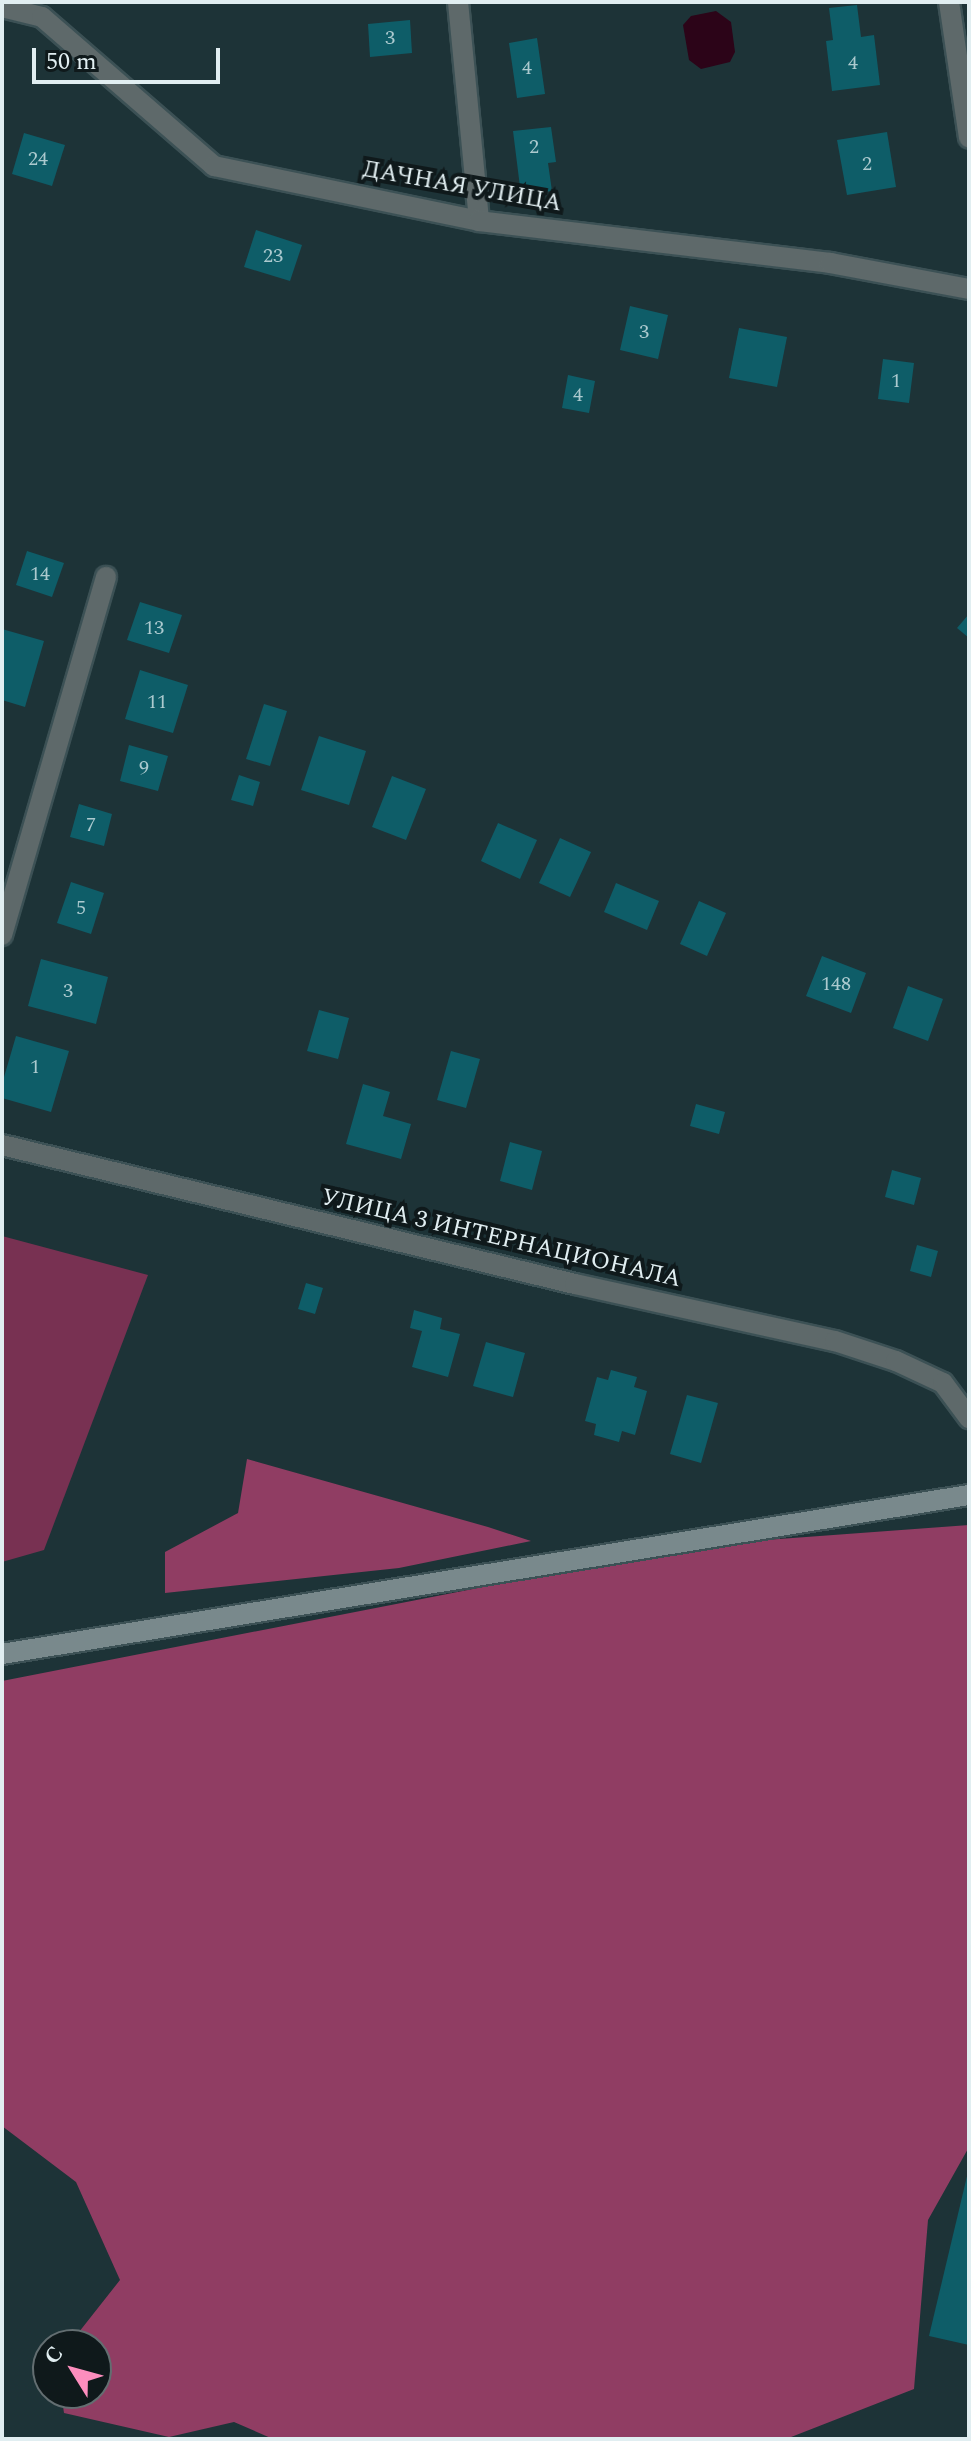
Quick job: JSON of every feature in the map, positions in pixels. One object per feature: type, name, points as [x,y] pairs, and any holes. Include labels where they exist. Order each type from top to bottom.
[{"type":"street","points":[[458,2],[479,221]]},
{"type":"street","points":[[949,2],[969,138]]},
{"type":"street","name":"ДАЧНАЯ УЛИЦА","points":[[2,7],[42,17],[214,166],[479,221],[830,263],[969,289]]},
{"type":"street","points":[[2,935],[106,577]]},
{"type":"street","name":"УЛИЦА 3 ИНТЕРНАЦИОНАЛА","points":[[2,1145],[319,1224],[835,1341],[896,1361],[943,1383],[969,1418]]},
{"type":"street","points":[[2,1654],[969,1495]]},
{"type":"shaded area","points":[[716,11],[731,22],[735,52],[730,62],[701,69],[689,60],[683,25],[691,16]]},
{"type":"shaded area","points":[[2,1236],[148,1275],[44,1550],[2,1562]]},
{"type":"shaded area","points":[[247,1459],[531,1541],[399,1568],[165,1593],[165,1552],[238,1513]]},
{"type":"shaded area","points":[[969,1525],[969,2147],[928,2220],[914,2389],[786,2439],[273,2439],[234,2422],[169,2437],[64,2413],[63,2409],[112,2409],[112,2329],[81,2329],[120,2280],[76,2182],[2,2126],[2,1681],[698,1545]]},
{"type":"building","points":[[857,5],[861,37],[874,35],[880,85],[832,91],[826,41],[833,40],[829,8]]},
{"type":"building","points":[[410,20],[412,53],[370,57],[368,24]]},
{"type":"building","points":[[537,38],[545,94],[517,98],[509,43]]},
{"type":"building","points":[[551,127],[556,162],[548,163],[552,191],[521,195],[513,131]]},
{"type":"building","points":[[887,132],[896,187],[847,195],[837,140]]},
{"type":"building","points":[[24,133],[65,145],[52,186],[12,174]]},
{"type":"building","points":[[256,230],[302,245],[290,281],[244,267]]},
{"type":"building","points":[[630,306],[668,315],[658,359],[620,350]]},
{"type":"building","points":[[739,328],[787,337],[777,387],[729,378]]},
{"type":"building","points":[[883,359],[914,363],[909,403],[878,399]]},
{"type":"building","points":[[568,375],[595,381],[589,413],[562,408]]},
{"type":"building","points":[[27,551],[64,563],[52,597],[16,585]]},
{"type":"building","points":[[140,602],[182,615],[169,653],[127,640]]},
{"type":"building","points":[[969,614],[969,638],[957,628]]},
{"type":"building","points":[[2,629],[44,641],[25,707],[2,700]]},
{"type":"building","points":[[140,670],[188,685],[173,733],[125,719]]},
{"type":"building","points":[[264,704],[287,711],[270,766],[246,759]]},
{"type":"building","points":[[319,736],[366,751],[349,805],[301,790]]},
{"type":"building","points":[[129,745],[168,756],[158,791],[120,781]]},
{"type":"building","points":[[239,775],[260,782],[253,806],[231,800]]},
{"type":"building","points":[[392,776],[426,789],[406,840],[372,827]]},
{"type":"building","points":[[79,804],[112,814],[104,846],[70,837]]},
{"type":"building","points":[[498,823],[537,840],[520,879],[481,861]]},
{"type":"building","points":[[560,838],[591,852],[570,897],[539,883]]},
{"type":"building","points":[[71,882],[104,893],[91,934],[57,923]]},
{"type":"building","points":[[616,883],[659,901],[647,930],[604,912]]},
{"type":"building","points":[[699,901],[726,913],[707,956],[680,944]]},
{"type":"building","points":[[822,956],[866,973],[851,1013],[806,996]]},
{"type":"building","points":[[41,959],[108,977],[96,1024],[28,1006]]},
{"type":"building","points":[[908,986],[943,999],[928,1041],[893,1028]]},
{"type":"building","points":[[319,1010],[349,1018],[338,1059],[307,1051]]},
{"type":"building","points":[[16,1036],[69,1051],[51,1112],[2,1098],[2,1084]]},
{"type":"building","points":[[451,1051],[480,1059],[466,1108],[437,1100]]},
{"type":"building","points":[[363,1084],[390,1092],[383,1116],[411,1124],[401,1159],[346,1144]]},
{"type":"building","points":[[696,1104],[725,1112],[719,1134],[690,1126]]},
{"type":"building","points":[[510,1142],[542,1151],[532,1190],[500,1181]]},
{"type":"building","points":[[892,1170],[921,1178],[914,1205],[885,1197]]},
{"type":"building","points":[[917,1245],[938,1251],[931,1277],[910,1271]]},
{"type":"building","points":[[306,1283],[323,1288],[315,1314],[298,1309]]},
{"type":"building","points":[[414,1310],[442,1318],[440,1329],[460,1334],[448,1377],[412,1367],[422,1331],[410,1328]]},
{"type":"building","points":[[486,1342],[525,1353],[513,1397],[473,1386]]},
{"type":"building","points":[[611,1370],[637,1377],[634,1387],[647,1391],[635,1435],[622,1431],[619,1442],[594,1435],[596,1424],[585,1421],[597,1377],[608,1380]]},
{"type":"building","points":[[687,1395],[718,1403],[701,1463],[670,1454]]},
{"type":"building","points":[[969,2173],[969,2345],[929,2336]]}]
